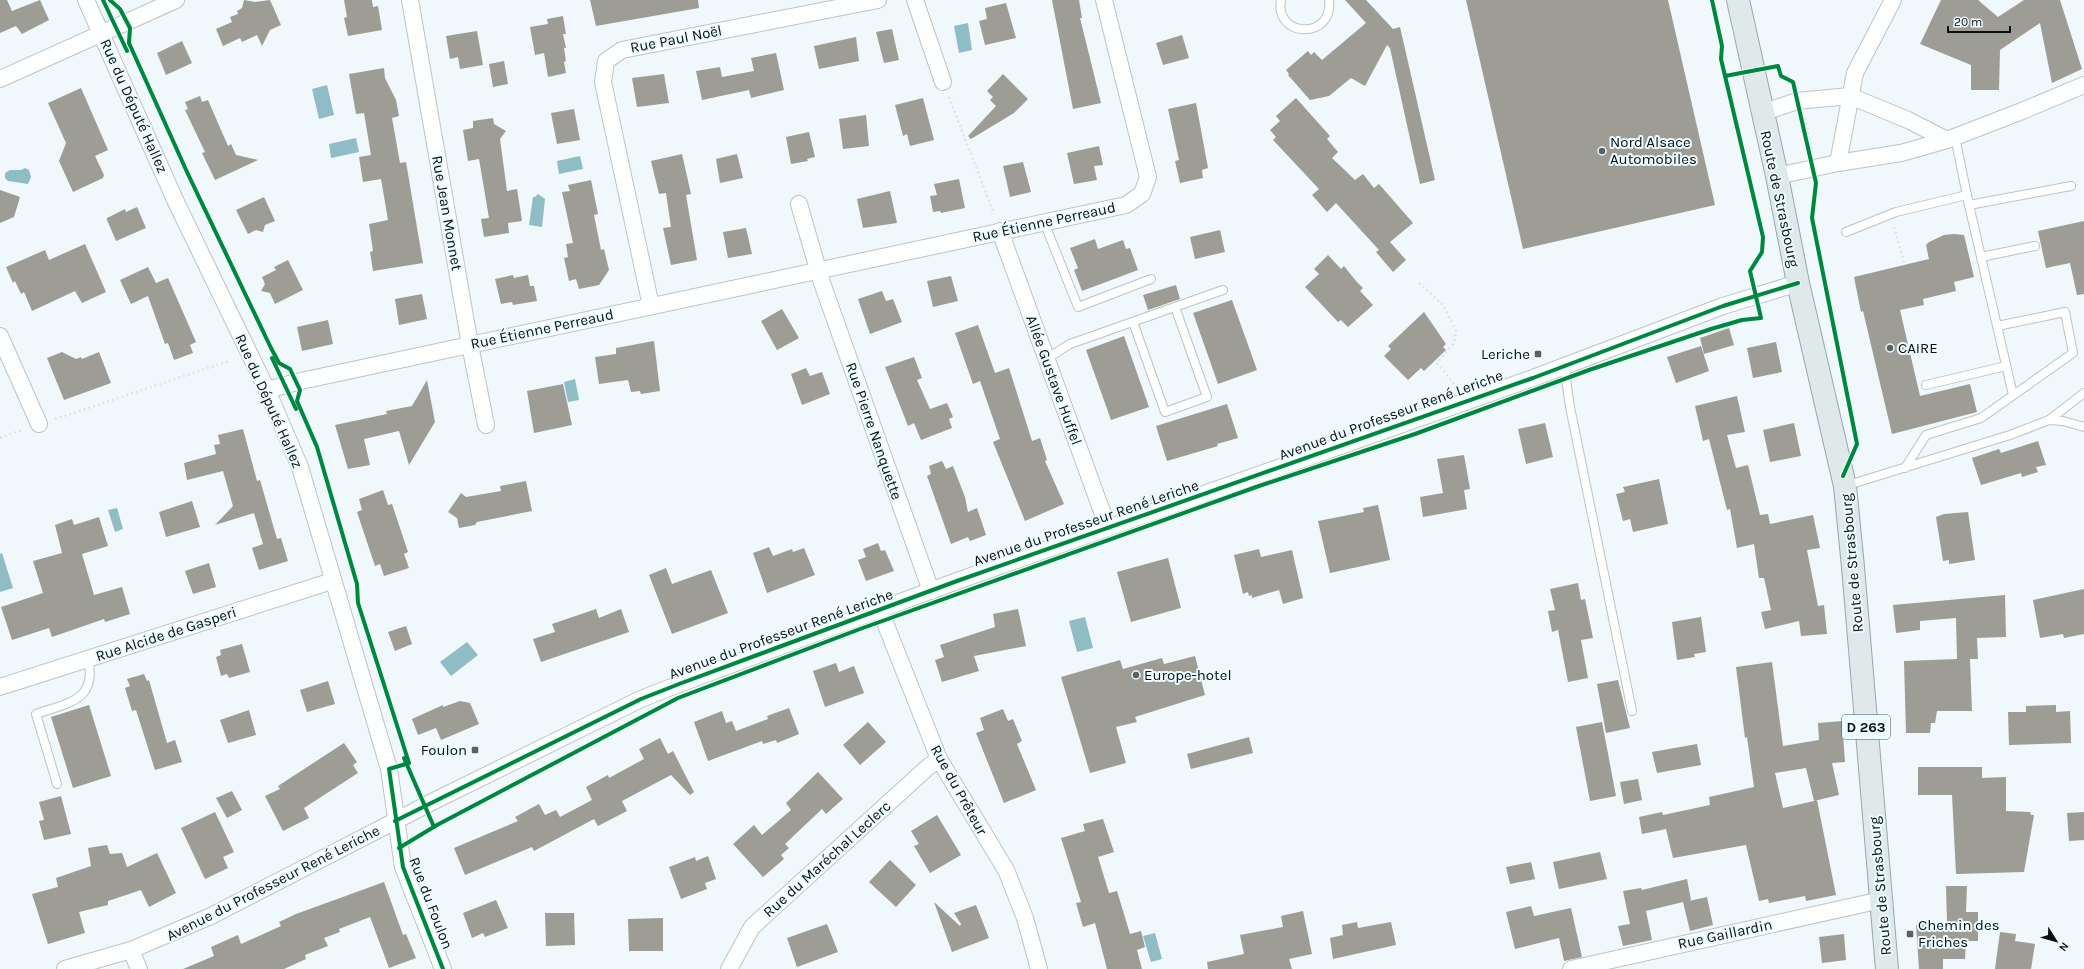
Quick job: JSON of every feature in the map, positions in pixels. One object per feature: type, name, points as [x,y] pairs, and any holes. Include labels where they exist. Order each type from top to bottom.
[{"type":"main road","name":"Route de Strasbourg","points":[[1738,0],[1777,176],[1798,284],[1845,486],[1854,567],[1880,900],[1887,969]]},
{"type":"street","name":"Rue du Député Hallez","points":[[86,0],[102,32],[176,202],[267,390],[300,467],[332,581],[389,769],[395,821]]},
{"type":"street","points":[[0,79],[176,0]]},
{"type":"street","name":"Rue Jean Monnet","points":[[410,0],[470,345],[486,425]]},
{"type":"street","name":"Rue Paul Noël","points":[[651,306],[603,82],[606,62],[622,50],[878,0]]},
{"type":"street","points":[[915,0],[943,82]]},
{"type":"street","name":"Rue Étienne Perreaud","points":[[267,390],[301,380],[1126,205],[1142,194],[1148,177],[1104,0]]},
{"type":"street","points":[[1838,163],[1855,73],[1893,0]]},
{"type":"street","points":[[1777,176],[1813,162],[1838,163],[1902,153],[1951,138],[2022,111],[2084,85]]},
{"type":"street","points":[[1762,113],[1797,101],[1850,96],[1951,138]]},
{"type":"street","points":[[799,204],[818,270]]},
{"type":"street","name":"Allée Gustave Huffel","points":[[1000,231],[1108,528]]},
{"type":"street","name":"Rue Pierre Nanquette","points":[[818,270],[931,591]]},
{"type":"street","name":"Avenue du Professeur René Leriche","points":[[66,969],[131,950],[211,916],[395,821],[641,699],[931,591],[1564,366],[1723,306],[1798,284]]},
{"type":"street","points":[[0,336],[39,424]]},
{"type":"street","name":"Rue Alcide de Gasperi","points":[[0,687],[332,581]]},
{"type":"street","name":"Rue du Prêteur","points":[[880,610],[939,759],[1006,870],[1025,918],[1039,969]]},
{"type":"street","name":"Rue du Maréchal Leclerc","points":[[729,969],[752,927],[928,767],[939,759]]},
{"type":"street","name":"Rue du Foulon","points":[[395,821],[403,867],[443,969]]},
{"type":"street","name":"Rue Gaillardin","points":[[1570,969],[1880,900]]},
{"type":"street","points":[[131,950],[139,969]]},
{"type":"lane","points":[[1281,0],[1281,14],[1286,21],[1300,30],[1308,30],[1323,22],[1328,15],[1329,0]]},
{"type":"lane","points":[[1951,138],[1967,195],[2013,395]]},
{"type":"lane","points":[[1969,205],[2071,186]]},
{"type":"lane","points":[[1846,232],[1890,214],[1967,195]]},
{"type":"lane","points":[[1044,222],[1078,307],[1151,279]]},
{"type":"lane","points":[[1981,257],[2035,246]]},
{"type":"lane","points":[[1046,359],[1070,344],[1223,290]]},
{"type":"lane","points":[[1133,322],[1165,412],[1207,397],[1175,307]]},
{"type":"lane","points":[[1905,468],[1926,436],[1981,418],[2073,354],[2065,312],[1996,326]]},
{"type":"lane","points":[[1564,366],[1570,407],[1632,711]]},
{"type":"lane","points":[[1926,385],[2006,366]]},
{"type":"lane","points":[[1845,486],[2010,435],[2049,420],[2084,393]]},
{"type":"lane","points":[[2049,420],[2067,422],[2084,427]]},
{"type":"lane","points":[[58,784],[36,714],[74,700],[83,694],[90,685],[92,673],[88,659]]},
{"type":"path","points":[[943,82],[1000,231]]},
{"type":"path","points":[[1797,101],[1813,162]]},
{"type":"path","points":[[1804,116],[1813,162]]},
{"type":"path","points":[[1890,214],[1905,265]]},
{"type":"path","points":[[1419,283],[1443,304],[1456,331],[1457,337],[1454,343],[1437,362],[1457,387]]},
{"type":"path","points":[[0,438],[229,361]]},
{"type":"water","points":[[968,23],[972,50],[959,53],[954,26]]},
{"type":"water","points":[[327,85],[334,115],[319,119],[312,89]]},
{"type":"water","points":[[356,138],[359,152],[331,158],[329,144]]},
{"type":"water","points":[[580,156],[583,169],[559,174],[557,161]]},
{"type":"water","points":[[25,168],[29,170],[31,177],[28,184],[8,181],[5,178],[5,173],[10,170],[21,170]]},
{"type":"water","points":[[538,194],[545,199],[542,227],[529,225],[533,197]]},
{"type":"water","points":[[575,379],[579,400],[568,402],[564,382]]},
{"type":"water","points":[[117,508],[123,529],[115,532],[108,510]]},
{"type":"water","points":[[2,553],[13,588],[0,592],[0,554]]},
{"type":"water","points":[[1085,617],[1093,648],[1077,652],[1069,621]]},
{"type":"water","points":[[467,642],[478,655],[451,676],[440,662]]},
{"type":"water","points":[[1155,933],[1162,959],[1151,962],[1143,936]]},
{"type":"building","points":[[0,0],[7,0],[12,11],[40,0],[49,20],[22,34],[16,26],[0,33]]},
{"type":"building","points":[[244,0],[255,2],[270,0],[281,25],[270,30],[262,46],[257,35],[242,42],[240,38],[223,46],[216,29],[232,22],[230,17],[238,14],[237,11],[242,8]]},
{"type":"building","points":[[344,0],[372,0],[373,7],[378,6],[382,30],[348,36],[344,18],[347,17]]},
{"type":"building","points":[[590,0],[698,0],[699,8],[596,26]]},
{"type":"building","points":[[1052,0],[1079,0],[1082,18],[1080,18],[1101,103],[1073,109]]},
{"type":"building","points":[[1345,0],[1366,0],[1393,29],[1400,27],[1435,180],[1420,184],[1390,48],[1387,45],[1365,86],[1351,78],[1329,96],[1310,100],[1288,75],[1289,74],[1286,70],[1308,51],[1311,55],[1314,52],[1322,60],[1366,23]]},
{"type":"building","name":"Nord Alsace Automobiles","points":[[1466,0],[1668,0],[1715,205],[1523,249]]},
{"type":"building","points":[[1941,0],[1978,0],[1998,17],[2024,0],[2060,0],[2082,69],[2052,83],[2040,23],[2000,50],[1999,90],[1971,90],[1971,65],[1920,44]]},
{"type":"building","points":[[1006,3],[1016,38],[985,45],[979,21],[987,19],[985,8]]},
{"type":"building","points":[[563,16],[566,34],[563,34],[566,48],[564,48],[566,61],[564,62],[566,73],[548,77],[544,53],[535,55],[530,27],[548,24],[547,19]]},
{"type":"building","points":[[892,29],[899,60],[884,63],[876,32]]},
{"type":"building","points":[[477,31],[483,65],[460,69],[458,57],[450,59],[446,36]]},
{"type":"building","points":[[1182,35],[1189,58],[1163,65],[1156,43]]},
{"type":"building","points":[[856,37],[859,61],[819,69],[814,46]]},
{"type":"building","points":[[182,41],[192,63],[166,75],[157,53]]},
{"type":"building","points":[[776,53],[784,90],[751,98],[749,90],[702,100],[696,71],[720,67],[722,77],[754,71],[751,58]]},
{"type":"building","points":[[504,61],[508,84],[493,87],[489,64]]},
{"type":"building","points":[[384,68],[385,78],[396,100],[399,116],[392,118],[400,163],[406,162],[423,263],[373,271],[370,252],[373,251],[369,224],[388,220],[381,179],[363,182],[359,157],[371,155],[364,113],[356,114],[349,74]]},
{"type":"building","points":[[664,74],[669,103],[637,107],[632,78]]},
{"type":"building","points":[[1003,74],[1028,99],[1014,113],[971,139],[968,136],[996,106],[990,100],[993,97],[987,91]]},
{"type":"building","points":[[81,88],[108,150],[95,156],[104,175],[103,178],[73,192],[59,161],[66,143],[48,103]]},
{"type":"building","points":[[200,96],[202,102],[208,100],[228,146],[231,144],[236,155],[258,160],[215,180],[202,153],[205,152],[185,110],[188,109],[185,102]]},
{"type":"building","points":[[923,98],[934,140],[910,146],[907,134],[903,136],[895,105]]},
{"type":"building","points":[[1296,98],[1330,136],[1327,139],[1338,152],[1332,158],[1355,180],[1363,174],[1374,188],[1379,184],[1413,223],[1390,242],[1406,260],[1393,272],[1376,252],[1379,250],[1336,203],[1327,212],[1312,195],[1319,189],[1273,140],[1276,137],[1270,130],[1280,121],[1276,116]]},
{"type":"building","points":[[1196,103],[1208,168],[1202,170],[1203,178],[1180,183],[1175,161],[1179,160],[1168,109]]},
{"type":"building","points":[[574,109],[580,140],[557,144],[551,113]]},
{"type":"building","points":[[866,115],[869,146],[843,149],[839,119]]},
{"type":"building","points":[[493,118],[494,124],[506,131],[500,139],[507,191],[517,189],[522,221],[508,223],[509,233],[484,237],[481,219],[489,218],[479,159],[468,161],[463,130],[473,128],[473,121]]},
{"type":"building","points":[[809,132],[815,157],[807,159],[808,161],[791,164],[786,137]]},
{"type":"building","points":[[1099,146],[1103,165],[1094,166],[1097,180],[1074,184],[1067,153]]},
{"type":"building","points":[[682,154],[691,194],[686,195],[697,260],[671,265],[663,228],[671,227],[666,193],[659,194],[651,161]]},
{"type":"building","points":[[737,154],[743,178],[720,183],[716,159]]},
{"type":"building","points":[[1023,162],[1031,192],[1010,197],[1003,166]]},
{"type":"building","points":[[959,179],[965,208],[941,213],[940,211],[933,212],[930,196],[937,195],[934,184]]},
{"type":"building","points":[[591,180],[598,214],[594,215],[601,250],[604,249],[609,270],[599,285],[579,289],[576,279],[569,281],[564,258],[568,257],[566,244],[573,243],[562,192],[570,191],[568,185]]},
{"type":"building","points":[[0,190],[20,197],[14,217],[0,223]]},
{"type":"building","points":[[890,191],[897,223],[863,228],[857,199]]},
{"type":"building","points":[[264,197],[275,221],[265,225],[263,232],[256,230],[248,234],[236,210]]},
{"type":"building","points":[[137,207],[146,228],[116,241],[107,218],[125,209],[126,212]]},
{"type":"building","points":[[2084,221],[2084,294],[2077,295],[2070,263],[2046,268],[2038,231]]},
{"type":"building","points":[[746,228],[752,254],[728,258],[723,232]]},
{"type":"building","points":[[1220,230],[1225,252],[1195,259],[1190,237]]},
{"type":"building","name":"CAIRE","points":[[1944,235],[1964,235],[1974,277],[1954,282],[1956,291],[1923,299],[1924,305],[1900,310],[1920,396],[1970,384],[1977,412],[1892,434],[1863,311],[1861,312],[1854,277],[1929,259],[1926,245],[1929,242]]},
{"type":"building","points":[[1095,239],[1098,249],[1123,240],[1126,249],[1130,248],[1138,270],[1082,291],[1074,270],[1078,268],[1070,248]]},
{"type":"building","points":[[85,244],[106,292],[82,303],[75,291],[32,311],[24,292],[21,294],[15,281],[13,283],[6,267],[45,250],[49,260]]},
{"type":"building","points":[[1328,255],[1341,269],[1344,266],[1363,288],[1360,291],[1373,305],[1348,327],[1341,320],[1338,322],[1305,287],[1319,274],[1314,269]]},
{"type":"building","points":[[288,260],[303,290],[275,304],[270,293],[261,291],[265,284],[262,277],[276,270],[274,267]]},
{"type":"building","points":[[148,267],[156,283],[168,278],[196,342],[190,345],[193,353],[174,360],[168,343],[165,344],[148,296],[131,304],[120,280]]},
{"type":"building","points":[[513,275],[514,278],[528,275],[530,286],[534,286],[537,301],[513,305],[512,302],[501,304],[495,279]]},
{"type":"building","points":[[951,276],[958,301],[933,307],[927,281]]},
{"type":"building","points":[[1176,285],[1180,299],[1148,310],[1143,295]]},
{"type":"building","points":[[882,291],[886,301],[893,299],[902,322],[870,334],[858,299]]},
{"type":"building","points":[[422,294],[427,319],[399,325],[395,299]]},
{"type":"building","points":[[1232,300],[1257,370],[1218,384],[1193,313]]},
{"type":"building","points":[[782,309],[799,338],[777,350],[761,321]]},
{"type":"building","points":[[1424,312],[1446,344],[1443,347],[1446,350],[1424,371],[1421,368],[1408,380],[1384,356],[1391,349],[1388,346]]},
{"type":"building","points":[[328,320],[333,344],[302,351],[297,327]]},
{"type":"building","points":[[978,325],[995,373],[1009,368],[1032,441],[1040,438],[1047,460],[1045,461],[1064,504],[1025,521],[993,442],[1000,439],[980,381],[973,384],[955,333]]},
{"type":"building","points":[[1729,328],[1734,345],[1704,354],[1700,338]]},
{"type":"building","points":[[1124,336],[1149,407],[1111,420],[1086,350]]},
{"type":"building","points":[[654,341],[660,391],[641,394],[640,391],[631,392],[628,380],[599,384],[595,357],[616,354],[616,348]]},
{"type":"building","points":[[1776,342],[1782,372],[1753,378],[1747,348]]},
{"type":"building","points":[[1701,346],[1709,371],[1676,383],[1667,357]]},
{"type":"building","points":[[62,352],[76,359],[81,357],[82,359],[99,352],[111,383],[64,400],[47,358]]},
{"type":"building","points":[[914,357],[922,378],[917,380],[930,409],[947,403],[953,417],[949,419],[952,428],[921,440],[914,423],[908,426],[885,367]]},
{"type":"building","points":[[806,368],[810,376],[822,372],[830,394],[802,405],[791,374]]},
{"type":"building","points":[[427,380],[435,422],[409,465],[399,431],[364,439],[370,465],[348,469],[335,425],[387,414],[386,411],[412,406]]},
{"type":"building","points":[[563,384],[572,425],[534,433],[527,391]]},
{"type":"building","points":[[1737,396],[1745,432],[1727,435],[1736,468],[1748,465],[1760,515],[1768,514],[1770,524],[1813,515],[1820,548],[1807,550],[1818,606],[1824,605],[1827,634],[1801,636],[1799,621],[1765,629],[1761,612],[1771,610],[1764,578],[1759,578],[1754,544],[1737,548],[1730,509],[1727,510],[1709,439],[1703,441],[1695,406]]},
{"type":"building","points":[[1227,404],[1238,438],[1217,444],[1218,446],[1167,461],[1156,426]]},
{"type":"building","points":[[1545,423],[1553,457],[1526,464],[1518,429]]},
{"type":"building","points":[[1794,423],[1801,456],[1770,462],[1763,430]]},
{"type":"building","points":[[243,429],[257,481],[260,480],[277,539],[281,538],[288,561],[259,570],[252,548],[263,544],[254,513],[215,525],[233,506],[223,471],[187,480],[184,463],[216,454],[214,445],[220,444],[218,435]]},
{"type":"building","points":[[2038,441],[2046,465],[2036,467],[2038,472],[2022,477],[2021,473],[1981,485],[1972,458],[1999,449],[2001,453]]},
{"type":"building","points":[[1464,455],[1470,489],[1464,490],[1467,509],[1423,517],[1420,497],[1443,493],[1437,459]]},
{"type":"building","points":[[942,461],[946,469],[953,466],[965,497],[968,512],[977,508],[986,535],[970,541],[968,537],[951,544],[927,476],[931,474],[929,466]]},
{"type":"building","points":[[1659,479],[1668,524],[1633,532],[1630,519],[1623,521],[1616,494],[1625,492],[1623,487]]},
{"type":"building","points":[[526,481],[532,511],[477,522],[475,525],[459,528],[457,518],[448,512],[461,493],[466,497],[501,491],[500,486]]},
{"type":"building","points":[[383,490],[388,505],[392,504],[408,552],[404,554],[409,568],[384,576],[380,564],[375,566],[357,512],[362,510],[359,499]]},
{"type":"building","points":[[192,501],[200,527],[166,537],[159,512]]},
{"type":"building","points":[[1378,505],[1390,560],[1330,573],[1318,521],[1364,512],[1363,508]]},
{"type":"building","points":[[1968,512],[1975,560],[1949,564],[1949,560],[1943,561],[1936,517],[1944,514]]},
{"type":"building","points":[[99,517],[108,546],[82,554],[94,595],[122,587],[130,614],[105,622],[104,619],[52,637],[49,628],[12,640],[1,607],[43,593],[33,561],[62,553],[55,525],[72,519],[74,525]]},
{"type":"building","points":[[878,543],[881,551],[885,550],[894,571],[866,581],[858,560],[866,557],[863,549]]},
{"type":"building","points":[[769,547],[773,556],[792,549],[793,552],[804,548],[815,575],[767,593],[753,553]]},
{"type":"building","points":[[1259,549],[1261,557],[1292,550],[1303,598],[1283,604],[1279,590],[1252,598],[1252,595],[1249,596],[1248,592],[1243,594],[1234,555]]},
{"type":"building","points":[[1168,558],[1181,608],[1131,622],[1117,572]]},
{"type":"building","points":[[209,563],[216,587],[193,594],[185,571]]},
{"type":"building","points":[[666,568],[672,584],[711,570],[728,613],[672,634],[649,575]]},
{"type":"building","points":[[1578,583],[1581,600],[1585,599],[1593,638],[1581,640],[1588,678],[1568,682],[1558,630],[1552,632],[1548,611],[1555,610],[1550,589]]},
{"type":"building","points":[[2084,589],[2084,634],[2064,638],[2063,634],[2040,638],[2033,600]]},
{"type":"building","points":[[2005,595],[2006,637],[1977,638],[1978,659],[1970,659],[1972,711],[1937,711],[1935,723],[1931,723],[1930,733],[1906,733],[1904,661],[1957,659],[1956,618],[1920,621],[1920,630],[1896,633],[1893,605]]},
{"type":"building","points":[[596,609],[599,618],[621,609],[629,632],[541,662],[533,639],[555,632],[552,624]]},
{"type":"building","points":[[1018,609],[1026,646],[974,656],[979,671],[942,682],[935,660],[944,657],[940,645],[995,627],[993,614]]},
{"type":"building","points":[[1701,617],[1706,652],[1694,654],[1695,657],[1677,660],[1672,622]]},
{"type":"building","points":[[406,626],[412,644],[395,651],[388,632]]},
{"type":"building","points":[[242,644],[250,672],[229,678],[227,674],[221,676],[216,657],[221,655],[220,650]]},
{"type":"building","points":[[1195,656],[1205,695],[1135,717],[1137,722],[1116,727],[1126,763],[1090,773],[1061,677],[1120,660],[1123,669],[1162,658],[1164,664]]},
{"type":"building","points":[[1772,662],[1783,746],[1819,740],[1818,723],[1842,721],[1845,762],[1832,763],[1839,795],[1817,800],[1836,895],[1806,901],[1805,896],[1769,903],[1768,899],[1759,901],[1746,845],[1673,858],[1666,829],[1642,834],[1639,817],[1662,812],[1663,815],[1710,805],[1709,797],[1754,787],[1747,737],[1745,738],[1736,667]],"holes":[[[1806,768],[1814,801],[1783,808],[1775,773]]]},
{"type":"building","points":[[836,663],[839,672],[854,666],[864,693],[825,707],[813,671]]},
{"type":"building","points":[[144,674],[147,681],[149,680],[167,743],[175,740],[182,762],[155,770],[136,710],[132,711],[125,688],[130,686],[127,679]]},
{"type":"building","points":[[1618,680],[1630,728],[1606,733],[1597,684]]},
{"type":"building","points":[[328,681],[335,704],[307,712],[300,690]]},
{"type":"building","points":[[460,701],[470,703],[479,724],[441,740],[436,728],[418,735],[412,719],[443,705],[443,707]]},
{"type":"building","points":[[89,705],[111,776],[73,788],[51,717]]},
{"type":"building","points":[[2056,705],[2056,712],[2070,711],[2071,743],[2009,745],[2008,712],[2026,712],[2026,706]]},
{"type":"building","points":[[789,708],[799,734],[777,743],[776,740],[763,744],[762,741],[708,761],[694,722],[722,711],[726,723],[732,721],[736,731],[768,719],[767,716]]},
{"type":"building","points":[[1003,709],[1008,721],[1013,719],[1022,741],[1017,744],[1036,790],[1004,803],[976,733],[984,730],[980,718]]},
{"type":"building","points":[[249,710],[256,735],[228,743],[220,720]]},
{"type":"building","points":[[868,722],[886,742],[860,765],[843,745]]},
{"type":"building","points":[[1602,722],[1616,796],[1590,801],[1576,727]]},
{"type":"building","points":[[1249,737],[1253,753],[1191,769],[1187,754]]},
{"type":"building","points":[[660,738],[668,754],[673,751],[694,792],[690,795],[671,775],[622,801],[627,811],[598,826],[594,819],[534,851],[532,847],[465,875],[454,848],[518,821],[515,817],[539,804],[545,815],[556,810],[560,817],[592,800],[586,787],[608,775],[609,778],[644,759],[639,749]]},
{"type":"building","points":[[344,743],[357,762],[353,765],[358,773],[304,808],[309,818],[283,831],[265,796],[280,789],[278,786]]},
{"type":"building","points":[[1697,744],[1701,765],[1657,773],[1652,752]]},
{"type":"building","points":[[1918,767],[1982,767],[1982,778],[2006,777],[2006,811],[2030,812],[2031,815],[2034,815],[2024,872],[1956,874],[1952,795],[1918,795]]},
{"type":"building","points":[[818,772],[843,799],[826,814],[822,809],[785,844],[789,848],[781,855],[784,859],[763,877],[733,844],[754,825],[762,835],[791,810],[786,803]]},
{"type":"building","points":[[1638,779],[1642,800],[1624,804],[1620,782]]},
{"type":"building","points":[[232,791],[242,810],[227,818],[216,798]]},
{"type":"building","points":[[61,796],[71,834],[44,840],[39,821],[44,820],[39,802]]},
{"type":"building","points":[[215,812],[234,852],[223,857],[228,868],[205,879],[181,828]]},
{"type":"building","points":[[2084,812],[2084,840],[2069,841],[2067,813]]},
{"type":"building","points":[[937,815],[961,855],[930,873],[914,846],[919,844],[911,831]]},
{"type":"building","points":[[1103,819],[1114,852],[1098,857],[1109,893],[1117,891],[1130,934],[1141,931],[1145,947],[1137,950],[1142,969],[1107,969],[1095,923],[1083,927],[1076,903],[1081,902],[1061,838],[1085,831],[1083,824]]},
{"type":"building","points":[[107,845],[110,854],[122,853],[127,867],[157,853],[176,893],[149,907],[141,890],[108,901],[108,905],[79,912],[85,933],[48,944],[32,894],[58,887],[56,878],[91,866],[88,848]]},
{"type":"building","points":[[1600,852],[1607,879],[1559,889],[1553,862]]},
{"type":"building","points":[[708,856],[716,879],[705,883],[707,889],[681,899],[669,867],[695,857],[696,861]]},
{"type":"building","points":[[890,860],[916,885],[896,907],[869,882]]},
{"type":"building","points":[[1531,862],[1535,879],[1510,884],[1506,867]]},
{"type":"building","points":[[1687,879],[1691,900],[1689,901],[1707,897],[1713,925],[1690,931],[1683,902],[1646,911],[1652,940],[1623,946],[1618,926],[1630,924],[1623,891],[1641,888],[1642,890]]},
{"type":"building","points":[[384,882],[403,935],[406,934],[416,958],[389,968],[370,917],[339,929],[340,932],[324,938],[328,946],[305,955],[306,959],[284,969],[183,969],[214,956],[211,947],[238,935],[241,944],[281,926],[279,922],[296,914]]},
{"type":"building","points":[[1946,886],[1967,886],[1966,912],[1978,912],[1978,941],[1966,941],[1965,959],[1943,959],[1943,969],[1919,969],[1916,925],[1947,923]]},
{"type":"building","points":[[496,900],[508,928],[485,937],[483,933],[472,938],[463,913]]},
{"type":"building","points":[[934,902],[960,926],[961,924],[954,913],[976,905],[989,938],[952,952]]},
{"type":"building","points":[[1531,906],[1534,916],[1571,908],[1582,957],[1564,961],[1559,938],[1515,949],[1506,912]]},
{"type":"building","points":[[1303,911],[1312,954],[1289,959],[1292,969],[1208,969],[1207,962],[1244,954],[1240,935],[1283,927],[1281,916]]},
{"type":"building","points":[[545,913],[574,913],[575,945],[546,946]]},
{"type":"building","points":[[663,918],[663,951],[629,951],[628,919]]},
{"type":"building","points":[[1357,922],[1358,928],[1391,922],[1396,945],[1333,959],[1330,938],[1343,935],[1342,925]]},
{"type":"building","points":[[827,924],[838,952],[797,967],[787,938]]},
{"type":"building","points":[[2000,932],[2016,934],[2015,941],[2035,944],[2031,969],[1995,969]]},
{"type":"building","points":[[1844,934],[1846,960],[1822,963],[1819,937]]},
{"type":"cycle path","points":[[103,0],[127,51]]},
{"type":"cycle path","points":[[110,0],[120,9],[130,28],[129,43],[187,172],[271,348],[279,363],[290,369],[300,390],[297,401],[317,447],[357,584],[358,603],[409,763],[389,769],[403,867],[443,969]]},
{"type":"cycle path","points":[[399,848],[437,825],[678,698],[860,629],[1259,486],[1415,434],[1589,370],[1711,329],[1742,320],[1761,318],[1750,271],[1762,252],[1763,237],[1721,59],[1722,46],[1712,0]]},
{"type":"cycle path","points":[[1725,76],[1778,66],[1781,76],[1793,82],[1816,183],[1812,218],[1857,444],[1843,476]]},
{"type":"cycle path","points":[[395,821],[641,699],[679,684],[957,581],[1533,378],[1723,306],[1798,283]]},
{"type":"cycle path","points":[[272,358],[296,409]]},
{"type":"cycle path","points":[[404,758],[434,827]]},
{"type":"place","name":"Nord Alsace Automobiles","points":[[1602,151]]},
{"type":"place","name":"CAIRE","points":[[1890,348]]},
{"type":"place","name":"Leriche","points":[[1538,354]]},
{"type":"place","name":"Europe-hotel","points":[[1136,675]]},
{"type":"place","name":"Foulon","points":[[475,750]]},
{"type":"place","name":"Chemin des Friches","points":[[1910,934]]}]
